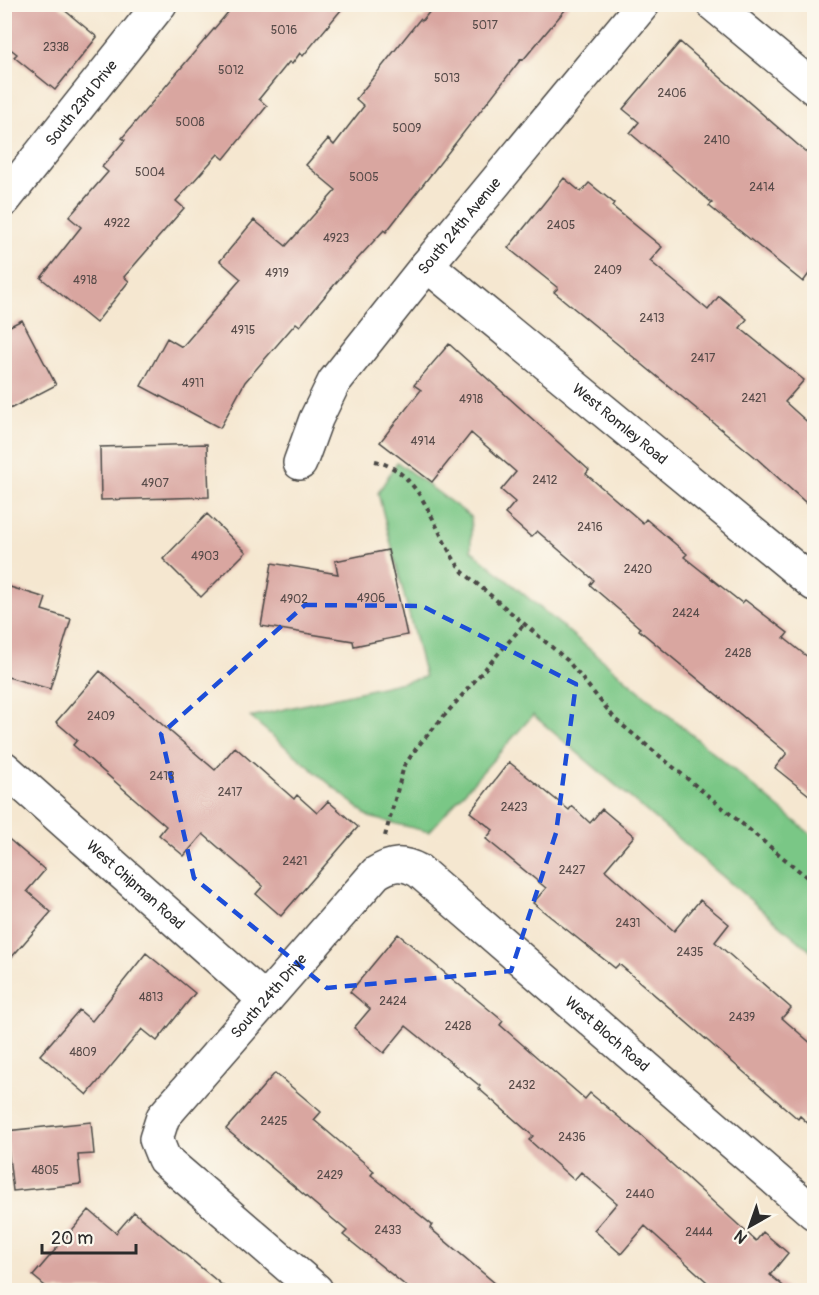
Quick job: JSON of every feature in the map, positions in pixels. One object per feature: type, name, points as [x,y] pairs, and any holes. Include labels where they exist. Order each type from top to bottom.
[{"type":"street","name":"South 24th Avenue","points":[[300,463],[316,419],[334,382],[427,265],[643,4]]},
{"type":"street","points":[[713,4],[814,88]]},
{"type":"street","name":"South 23rd Drive","points":[[4,201],[159,5]]},
{"type":"street","name":"West Romley Road","points":[[427,265],[814,584]]},
{"type":"street","name":"West Chipman Road","points":[[4,768],[266,1000]]},
{"type":"street","name":"South 24th Drive","points":[[316,1290],[164,1159],[156,1139],[163,1117],[376,873],[390,865]]},
{"type":"street","name":"West Bloch Road","points":[[390,865],[408,865],[419,871],[814,1213]]},
{"type":"path","points":[[375,461],[386,464],[402,474],[419,493],[453,560],[463,572],[567,660],[616,720],[814,883]]},
{"type":"path","points":[[390,865],[384,838],[393,797],[404,766],[418,746],[525,623]]},
{"type":"highlighted area","points":[[305,605],[422,606],[576,684],[556,833],[511,971],[327,988],[194,878],[161,734]]},
{"type":"green space","points":[[397,462],[471,517],[471,550],[814,837],[814,954],[533,715],[429,832],[369,817],[250,717],[425,677],[378,493]]},
{"type":"building","points":[[4,4],[57,4],[97,37],[55,90],[14,57],[17,54],[4,44]]},
{"type":"building","points":[[235,4],[346,4],[303,56],[300,53],[292,64],[289,62],[259,99],[267,106],[224,159],[218,154],[176,201],[184,208],[124,277],[129,281],[96,323],[41,278],[81,227],[69,217],[108,172],[102,167],[125,140],[122,138]]},
{"type":"building","points":[[436,4],[570,4],[523,60],[521,59],[386,232],[384,230],[340,278],[300,326],[296,323],[245,382],[220,428],[141,386],[167,338],[182,347],[241,279],[220,261],[254,220],[286,246],[336,190],[306,165],[328,139],[334,145],[364,106],[356,99],[420,19],[422,21]]},
{"type":"building","points":[[680,42],[814,159],[814,267],[803,282],[709,206],[712,203],[630,133],[639,122],[623,109]]},
{"type":"building","points":[[564,178],[581,192],[589,183],[614,203],[612,206],[662,247],[650,261],[708,310],[719,296],[747,319],[740,328],[804,380],[785,402],[814,428],[814,510],[754,456],[554,292],[558,288],[508,248]]},
{"type":"building","points":[[22,320],[56,385],[4,412],[4,329]]},
{"type":"building","points":[[449,344],[589,470],[586,474],[643,523],[646,519],[687,554],[684,557],[742,603],[745,600],[788,633],[784,638],[814,662],[814,799],[775,768],[787,753],[639,630],[640,628],[590,585],[594,580],[537,531],[531,537],[505,514],[515,502],[501,490],[516,472],[471,433],[432,482],[380,442],[421,390],[414,385]]},
{"type":"building","points":[[207,444],[209,497],[101,500],[100,447]]},
{"type":"building","points":[[207,514],[246,552],[201,597],[163,559]]},
{"type":"building","points":[[388,550],[407,635],[354,646],[353,641],[261,626],[272,563],[338,574],[335,561]]},
{"type":"building","points":[[10,587],[46,598],[42,610],[71,619],[50,689],[4,676],[4,603]]},
{"type":"building","points":[[100,671],[215,770],[235,747],[294,799],[297,795],[317,813],[328,801],[358,827],[281,916],[256,894],[263,886],[203,834],[184,856],[159,835],[166,826],[73,745],[77,740],[56,722]]},
{"type":"building","points":[[509,762],[569,810],[572,806],[590,823],[602,809],[634,836],[605,870],[674,931],[700,900],[729,924],[715,942],[791,1008],[782,1018],[814,1046],[814,1129],[800,1116],[798,1119],[619,964],[615,968],[533,903],[546,888],[486,839],[493,830],[470,812]]},
{"type":"building","points":[[4,835],[45,870],[27,891],[51,912],[4,966]]},
{"type":"building","points":[[398,934],[503,1021],[500,1025],[585,1099],[590,1093],[639,1134],[756,1241],[763,1232],[788,1253],[770,1275],[788,1290],[716,1290],[645,1226],[621,1254],[594,1230],[617,1203],[581,1172],[574,1180],[529,1140],[533,1136],[478,1088],[480,1086],[406,1026],[384,1053],[354,1028],[370,1009],[350,992]]},
{"type":"building","points":[[146,953],[195,993],[157,1041],[142,1029],[87,1095],[40,1055],[79,1010],[92,1021]]},
{"type":"building","points":[[275,1073],[321,1112],[314,1120],[374,1171],[371,1175],[432,1225],[430,1228],[503,1290],[411,1290],[343,1235],[347,1231],[226,1129]]},
{"type":"building","points":[[91,1122],[94,1154],[78,1155],[81,1184],[13,1191],[6,1131]]},
{"type":"building","points":[[89,1210],[116,1233],[134,1212],[228,1290],[50,1290],[33,1276]]}]
